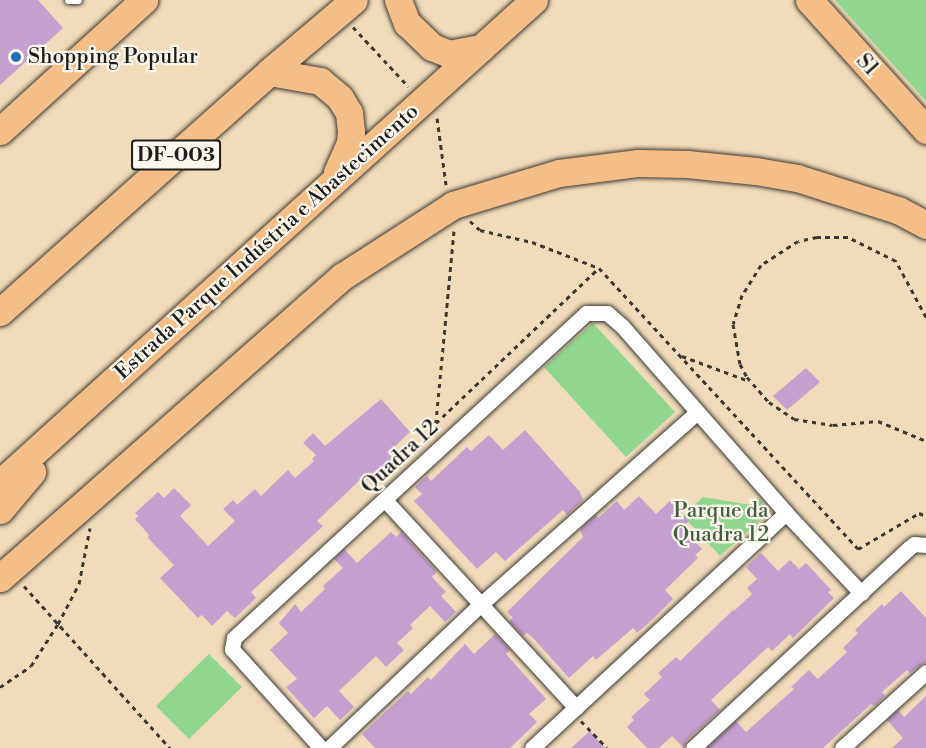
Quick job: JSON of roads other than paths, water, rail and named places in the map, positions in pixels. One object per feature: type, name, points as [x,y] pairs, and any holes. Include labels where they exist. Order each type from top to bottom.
[{"type":"highway","points":[[0,131],[144,0]]},
{"type":"highway","points":[[398,0],[408,23],[432,47],[448,54],[481,48]]},
{"type":"highway","name":"Estrada Parque Indústria e Abastecimento","points":[[0,483],[534,0]]},
{"type":"highway","name":"S1","points":[[809,0],[926,130]]},
{"type":"highway","name":"DF-003","points":[[0,312],[268,72],[347,6]]},
{"type":"highway","points":[[268,72],[320,81],[345,105],[349,113],[350,143],[334,179]]},
{"type":"highway","points":[[12,582],[343,276],[453,205],[559,173],[638,163],[687,164],[756,171],[796,178],[898,210],[926,225]]},
{"type":"highway","points":[[0,510],[93,401]]},
{"type":"street","name":"Quadra 12","points":[[321,748],[232,649],[232,642],[586,313],[607,313],[622,326],[786,513],[861,593]]},
{"type":"street","points":[[329,748],[481,604],[697,412]]},
{"type":"street","points":[[385,500],[574,710]]},
{"type":"street","points":[[532,748],[786,513]]},
{"type":"street","points":[[693,748],[909,548],[914,544],[926,545]]},
{"type":"street","points":[[842,748],[926,672]]},
{"type":"lane","points":[[69,0],[78,0]]},
{"type":"place","name":"Shopping Popular","points":[[16,57]]},
{"type":"park label","name":"Parque da Quadra 12","points":[[721,523]]}]
